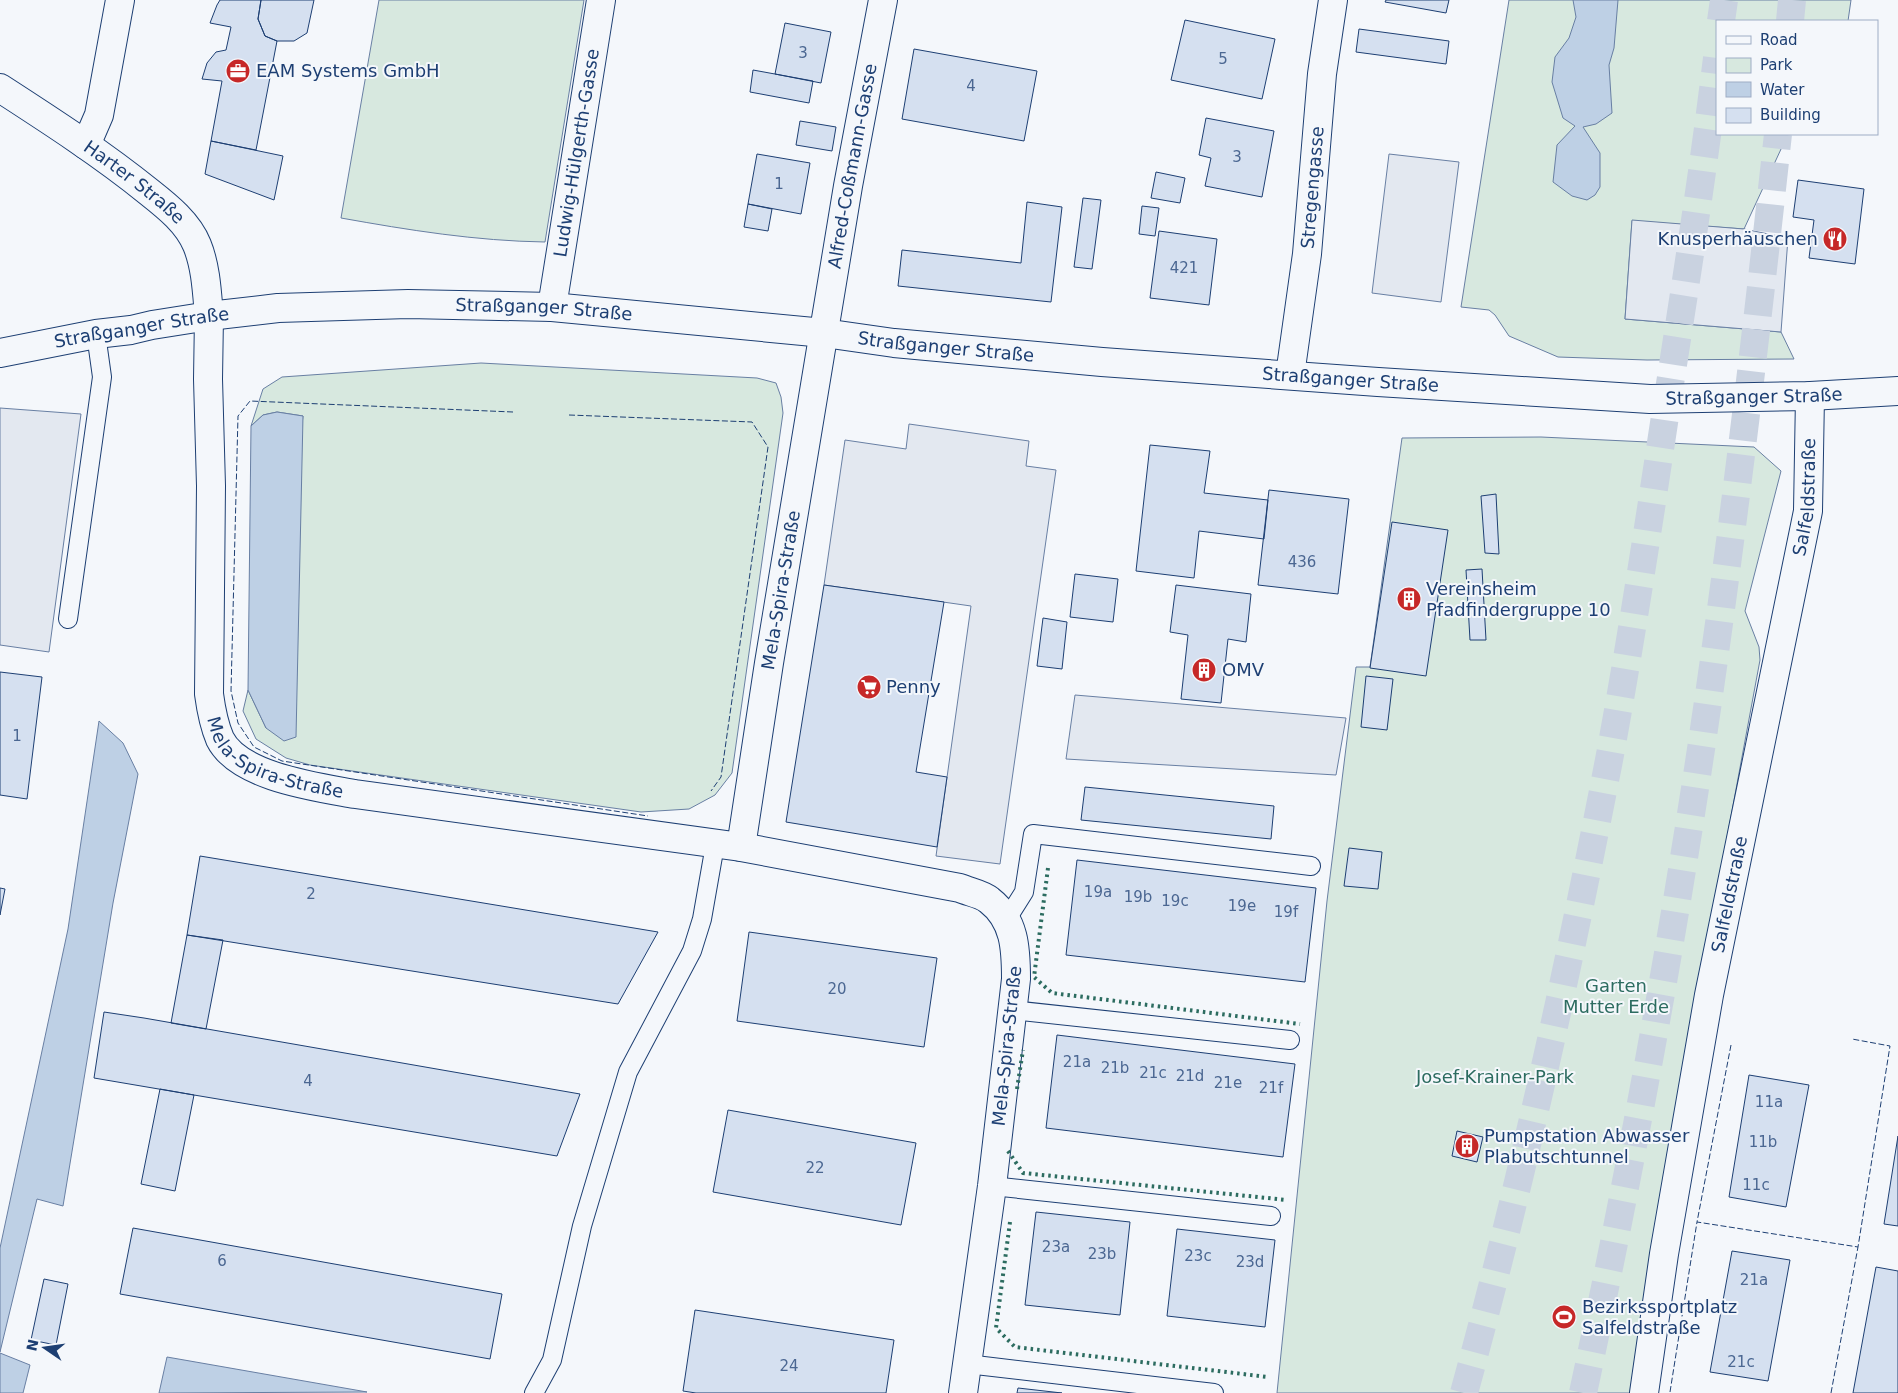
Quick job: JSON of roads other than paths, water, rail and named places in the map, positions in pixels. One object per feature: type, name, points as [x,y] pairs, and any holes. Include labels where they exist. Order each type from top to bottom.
[{"type":"street","points":[[86,145],[99,115],[120,0]]},
{"type":"street","name":"Ludwig-Hülgerth-Gasse","points":[[552,306],[601,0]]},
{"type":"street","name":"Alfred-Coßmann-Gasse","points":[[824,333],[848,186],[883,0]]},
{"type":"street","name":"Stregengasse","points":[[1290,374],[1307,254],[1322,74],[1333,0]]},
{"type":"street","name":"Harter Straße","points":[[0,88],[135,180],[187,226],[198,246],[205,276],[209,316]]},
{"type":"street","name":"Straßganger Straße","points":[[0,353],[96,334],[131,330],[209,316],[297,307],[408,304],[552,306],[824,333],[904,344],[1102,362],[1290,374],[1378,382],[1650,399],[1810,396],[1898,391]]},
{"type":"street","name":"Mela-Spira-Straße","points":[[209,316],[208,379],[211,486],[209,694],[212,714],[221,740],[237,758],[254,769],[274,776],[355,794],[728,846],[960,888],[988,899],[1007,919],[1016,949],[1016,979],[992,1186],[963,1393]]},
{"type":"street","name":"Mela-Spira-Straße","points":[[728,846],[769,663],[824,333]]},
{"type":"street","name":"Salfeldstraße","points":[[1644,1393],[1664,1254],[1709,995],[1808,510],[1810,396]]},
{"type":"lane","points":[[68,619],[102,378],[96,334]]},
{"type":"lane","points":[[1007,919],[1024,892],[1033,834],[1311,866]]},
{"type":"lane","points":[[534,1393],[552,1360],[582,1226],[628,1072],[692,951],[728,846]]},
{"type":"lane","points":[[1012,1010],[1290,1040]]},
{"type":"lane","points":[[992,1186],[1271,1216]]},
{"type":"lane","points":[[967,1364],[1214,1393]]},
{"type":"water","points":[[1573,0],[1618,0],[1614,48],[1609,65],[1612,113],[1596,124],[1583,127],[1600,153],[1600,187],[1595,195],[1587,200],[1572,196],[1553,182],[1557,145],[1575,126],[1563,118],[1552,82],[1555,57],[1569,38],[1576,17]]},
{"type":"water","points":[[277,412],[303,416],[296,737],[284,741],[266,728],[248,690],[251,426],[263,415]]},
{"type":"water","points":[[99,721],[123,743],[138,774],[113,903],[63,1206],[37,1199],[0,1352],[0,1248],[68,929]]},
{"type":"water","points":[[0,1353],[30,1365],[23,1393],[0,1393]]},
{"type":"water","points":[[167,1357],[367,1392],[159,1393]]},
{"type":"tunnel","points":[[1721,20],[1724,0]]},
{"type":"tunnel","points":[[1790,20],[1792,0]]},
{"type":"tunnel","points":[[1464,1393],[1524,1157],[1577,919],[1609,760],[1632,627],[1694,231],[1716,66]]},
{"type":"tunnel","points":[[1583,1393],[1645,1082],[1673,926],[1698,769],[1721,611],[1778,135]]},
{"type":"place","name":"EAM Systems GmbH","points":[[238,71]]},
{"type":"place","name":"Knusperhäuschen","points":[[1835,239]]},
{"type":"place","name":"Vereinsheim Pfadfindergruppe 10","points":[[1409,599]]},
{"type":"place","name":"OMV","points":[[1204,670]]},
{"type":"place","name":"Penny","points":[[869,687]]},
{"type":"place","name":"Pumpstation Abwasser Plabutschtunnel","points":[[1467,1146]]},
{"type":"place","name":"Bezirkssportplatz Salfeldstraße","points":[[1564,1317]]},
{"type":"park label","name":"Garten Mutter Erde","points":[[1616,996]]},
{"type":"park label","name":"Josef-Krainer-Park","points":[[1495,1077]]}]
